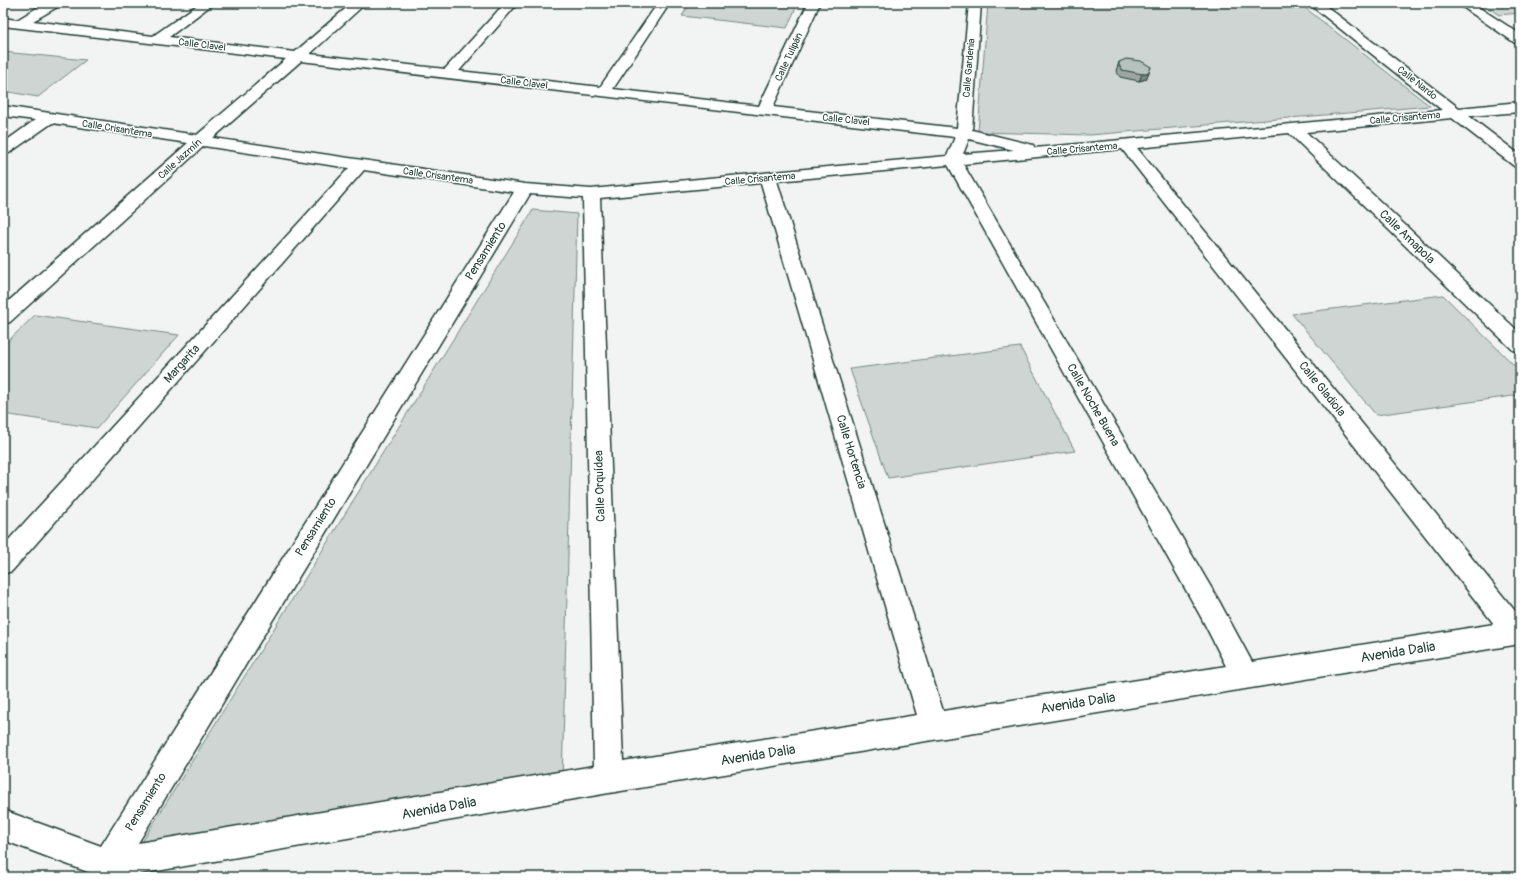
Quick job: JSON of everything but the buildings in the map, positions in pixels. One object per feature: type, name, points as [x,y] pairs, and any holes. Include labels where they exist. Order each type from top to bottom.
[{"type":"street","points":[[19,24],[54,3]]},
{"type":"street","points":[[156,40],[208,3]]},
{"type":"street","name":"Calle Jazmín","points":[[3,316],[200,141],[360,3]]},
{"type":"street","points":[[449,74],[512,3]]},
{"type":"street","points":[[604,92],[664,3]]},
{"type":"street","name":"Calle Tulipán","points":[[764,111],[814,3]]},
{"type":"street","name":"Calle Gardenia","points":[[964,133],[975,3]]},
{"type":"street","name":"Calle Nardo","points":[[1314,3],[1520,163]]},
{"type":"street","points":[[1463,3],[1520,40]]},
{"type":"street","name":"Calle Clavel","points":[[3,22],[964,133],[1043,152]]},
{"type":"street","name":"Calle Crisantema","points":[[3,111],[525,189],[591,194],[1520,107]]},
{"type":"street","points":[[3,150],[48,118]]},
{"type":"street","name":"Calle Amapola","points":[[1294,129],[1520,345]]},
{"type":"street","points":[[953,160],[964,133]]},
{"type":"street","name":"Calle Gladiola","points":[[1126,144],[1518,632]]},
{"type":"street","name":"Calle Noche Buena","points":[[953,160],[1210,609],[1245,677]]},
{"type":"street","name":"Margarita","points":[[3,563],[360,165]]},
{"type":"street","name":"Calle Hortencia","points":[[768,178],[934,726]]},
{"type":"street","name":"Pensamiento","points":[[108,864],[525,189]]},
{"type":"street","name":"Calle Orquídea","points":[[591,194],[609,778]]},
{"type":"street","name":"Avenida Dalia","points":[[108,864],[609,778],[1518,632]]},
{"type":"street","points":[[3,825],[108,864]]},
{"type":"shaded area","points":[[690,3],[798,3],[787,28],[682,16]]},
{"type":"shaded area","points":[[988,3],[1299,3],[1430,106],[1090,135],[978,132]]},
{"type":"shaded area","points":[[1481,3],[1520,3],[1520,13],[1499,15]]},
{"type":"shaded area","points":[[3,52],[86,60],[38,97],[3,91]]},
{"type":"shaded area","points":[[533,210],[577,214],[562,783],[142,842]]},
{"type":"shaded area","points":[[1443,295],[1520,371],[1520,395],[1376,415],[1292,314]]},
{"type":"shaded area","points":[[35,315],[179,335],[97,428],[3,414],[3,346]]},
{"type":"shaded area","points":[[1020,347],[1075,451],[888,478],[850,369]]}]
